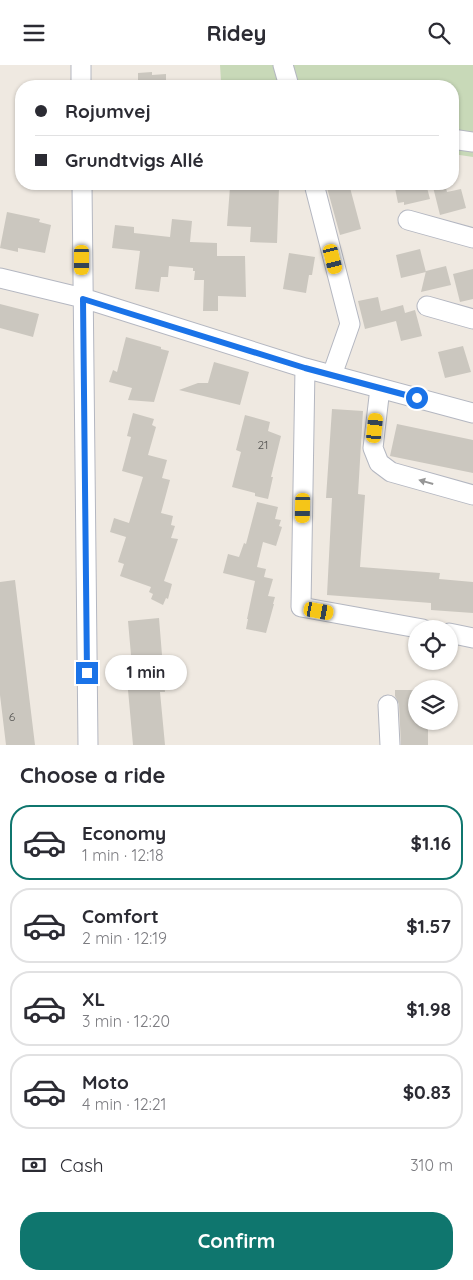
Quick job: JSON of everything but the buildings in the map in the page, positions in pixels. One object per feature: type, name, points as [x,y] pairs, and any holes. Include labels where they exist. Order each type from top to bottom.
[{"type":"street","points":[[81,65],[81,80]]},
{"type":"street","points":[[283,65],[287,80]]},
{"type":"street","points":[[459,140],[473,141]]},
{"type":"street","points":[[82,190],[88,745]]},
{"type":"street","points":[[316,190],[350,324],[332,375]]},
{"type":"street","points":[[408,220],[473,238]]},
{"type":"street","points":[[0,278],[83,299],[305,368],[473,413]]},
{"type":"street","points":[[427,306],[473,319]]},
{"type":"street","points":[[305,368],[301,607],[408,626]]},
{"type":"street","points":[[380,389],[373,448],[379,463],[391,472],[473,495]]},
{"type":"street","points":[[458,634],[473,637]]},
{"type":"street","points":[[388,705],[390,745]]},
{"type":"green space","points":[[220,65],[473,65],[473,157],[459,155],[459,80],[221,80]]},
{"type":"route","points":[[87,673],[83,299],[305,368],[417,398]]}]
